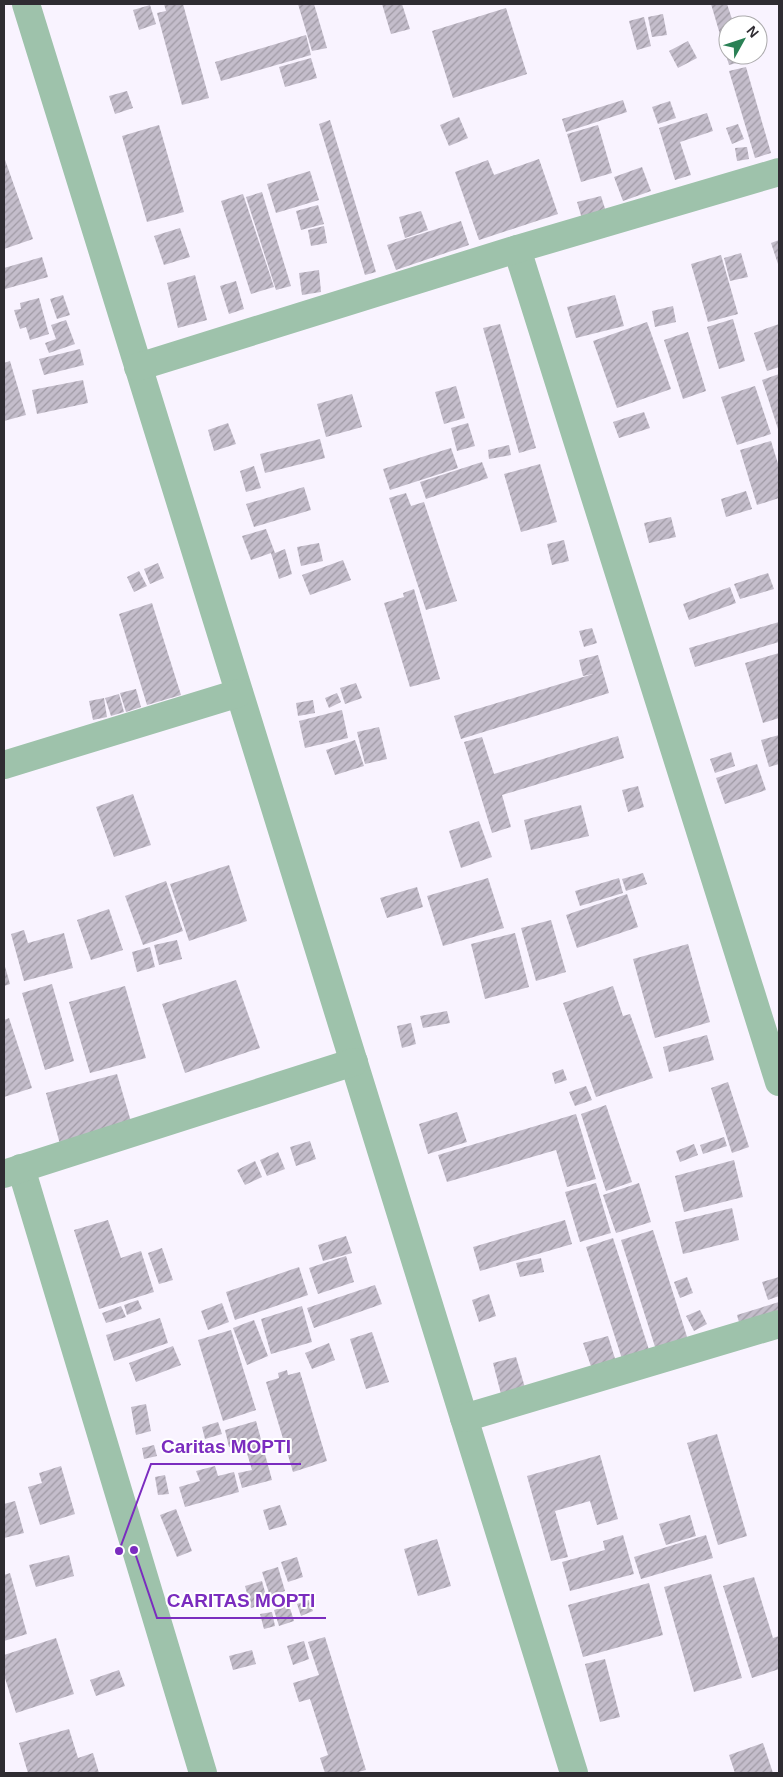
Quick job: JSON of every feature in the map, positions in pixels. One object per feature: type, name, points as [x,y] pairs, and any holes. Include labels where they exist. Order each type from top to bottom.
[{"type":"street","points":[[26,4],[574,1773]]},
{"type":"street","points":[[138,367],[517,249],[779,172]]},
{"type":"street","points":[[517,249],[779,1082]]},
{"type":"street","points":[[4,765],[239,693]]},
{"type":"street","points":[[203,1773],[12,1171],[354,1062]]},
{"type":"street","points":[[464,1418],[779,1324]]},
{"type":"building","points":[[164,4],[183,4],[209,98],[182,105],[157,13],[166,11]]},
{"type":"building","points":[[298,4],[314,4],[327,48],[312,51]]},
{"type":"building","points":[[382,4],[402,4],[410,29],[391,34]]},
{"type":"building","points":[[711,4],[727,4],[731,15],[718,15],[718,28]]},
{"type":"building","points":[[150,5],[156,24],[139,30],[133,10]]},
{"type":"building","points":[[506,8],[527,74],[453,98],[432,31]]},
{"type":"building","points":[[663,14],[667,35],[652,37],[648,17]]},
{"type":"building","points":[[644,17],[651,46],[637,50],[629,21]]},
{"type":"building","points":[[306,35],[311,55],[221,81],[215,62]]},
{"type":"building","points":[[688,41],[697,58],[678,68],[669,51]]},
{"type":"building","points":[[311,58],[317,78],[285,87],[279,67]]},
{"type":"building","points":[[746,67],[771,153],[755,158],[729,71]]},
{"type":"building","points":[[127,91],[133,108],[115,114],[109,96]]},
{"type":"building","points":[[623,100],[627,112],[566,132],[562,119]]},
{"type":"building","points":[[670,101],[676,118],[658,124],[652,107]]},
{"type":"building","points":[[707,113],[713,131],[680,142],[691,175],[675,180],[659,128]]},
{"type":"building","points":[[459,117],[468,138],[449,146],[440,125]]},
{"type":"building","points":[[330,120],[376,272],[365,275],[319,124]]},
{"type":"building","points":[[738,124],[744,139],[732,144],[726,128]]},
{"type":"building","points":[[159,125],[184,212],[147,222],[122,136]]},
{"type":"building","points":[[598,125],[612,173],[581,182],[567,134]]},
{"type":"building","points":[[747,147],[749,159],[737,161],[735,148]]},
{"type":"building","points":[[4,157],[33,239],[4,249]]},
{"type":"building","points":[[539,159],[558,214],[479,240],[455,172],[488,160],[494,175]]},
{"type":"building","points":[[642,167],[651,191],[623,201],[614,177]]},
{"type":"building","points":[[310,171],[319,200],[276,213],[267,184]]},
{"type":"building","points":[[262,192],[291,286],[276,290],[246,197]]},
{"type":"building","points":[[243,194],[274,287],[251,294],[221,201]]},
{"type":"building","points":[[601,196],[607,215],[583,222],[577,202]]},
{"type":"building","points":[[318,205],[324,224],[301,230],[296,211]]},
{"type":"building","points":[[421,211],[428,230],[405,238],[399,217]]},
{"type":"building","points":[[461,221],[469,245],[396,270],[387,245]]},
{"type":"building","points":[[324,226],[327,243],[311,246],[308,230]]},
{"type":"building","points":[[180,228],[190,257],[164,265],[154,236]]},
{"type":"building","points":[[779,240],[779,267],[771,243]]},
{"type":"building","points":[[741,253],[748,277],[730,281],[724,258]]},
{"type":"building","points":[[721,255],[738,314],[708,322],[691,264]]},
{"type":"building","points":[[42,257],[48,277],[5,289],[4,268]]},
{"type":"building","points":[[319,270],[321,292],[302,295],[299,273]]},
{"type":"building","points":[[195,275],[207,320],[178,328],[167,283]]},
{"type":"building","points":[[236,281],[244,309],[229,314],[220,286]]},
{"type":"building","points":[[63,295],[70,315],[57,319],[50,299]]},
{"type":"building","points":[[615,295],[624,326],[576,338],[567,307]]},
{"type":"building","points":[[39,298],[49,334],[30,340],[26,327],[20,329],[14,310],[21,309],[20,303]]},
{"type":"building","points":[[673,306],[676,322],[655,327],[652,311]]},
{"type":"building","points":[[733,319],[745,361],[719,369],[707,327]]},
{"type":"building","points":[[66,320],[75,344],[49,353],[45,343],[56,339],[51,325]]},
{"type":"building","points":[[647,322],[671,389],[617,408],[593,341]]},
{"type":"building","points":[[500,324],[536,448],[519,453],[483,328]]},
{"type":"building","points":[[779,324],[779,367],[767,371],[754,333]]},
{"type":"building","points":[[688,332],[706,391],[683,399],[664,340]]},
{"type":"building","points":[[80,349],[84,365],[44,375],[39,359]]},
{"type":"building","points":[[10,361],[26,415],[4,421],[4,363]]},
{"type":"building","points":[[779,374],[779,432],[762,380]]},
{"type":"building","points":[[83,380],[88,403],[37,414],[32,390]]},
{"type":"building","points":[[456,386],[465,418],[444,424],[435,392]]},
{"type":"building","points":[[755,386],[771,434],[737,445],[721,397]]},
{"type":"building","points":[[352,394],[362,427],[326,437],[317,404]]},
{"type":"building","points":[[644,412],[650,428],[619,438],[613,422]]},
{"type":"building","points":[[228,423],[236,444],[214,451],[208,430]]},
{"type":"building","points":[[468,423],[475,446],[457,451],[451,428]]},
{"type":"building","points":[[320,439],[325,458],[265,473],[260,454]]},
{"type":"building","points":[[771,441],[779,467],[779,498],[757,505],[740,450]]},
{"type":"building","points":[[509,445],[511,455],[489,459],[488,450]]},
{"type":"building","points":[[451,448],[458,468],[390,490],[383,469]]},
{"type":"building","points":[[482,462],[488,478],[426,499],[420,482]]},
{"type":"building","points":[[540,464],[557,522],[521,532],[504,474]]},
{"type":"building","points":[[254,466],[261,488],[246,492],[240,471]]},
{"type":"building","points":[[304,487],[311,510],[254,527],[246,504]]},
{"type":"building","points":[[746,491],[752,509],[726,517],[721,499]]},
{"type":"building","points":[[406,493],[411,506],[424,502],[457,601],[426,610],[389,498]]},
{"type":"building","points":[[671,517],[676,537],[649,543],[644,523]]},
{"type":"building","points":[[266,529],[275,553],[285,549],[292,574],[279,579],[271,553],[251,560],[242,536]]},
{"type":"building","points":[[564,540],[569,561],[552,565],[547,544]]},
{"type":"building","points":[[319,543],[323,561],[301,566],[297,547]]},
{"type":"building","points":[[343,560],[351,580],[310,595],[302,575]]},
{"type":"building","points":[[158,563],[164,578],[150,584],[144,569]]},
{"type":"building","points":[[139,571],[147,586],[134,592],[127,577]]},
{"type":"building","points":[[768,573],[774,589],[740,599],[734,584]]},
{"type":"building","points":[[730,587],[736,603],[689,620],[683,604]]},
{"type":"building","points":[[414,589],[440,679],[410,687],[384,603],[404,597],[403,593]]},
{"type":"building","points":[[152,603],[181,695],[147,705],[119,614]]},
{"type":"building","points":[[779,622],[779,642],[695,667],[689,648]]},
{"type":"building","points":[[592,628],[597,643],[584,647],[579,631]]},
{"type":"building","points":[[779,653],[779,718],[763,723],[745,663]]},
{"type":"building","points":[[598,655],[609,693],[461,739],[454,716],[593,674],[583,676],[579,660]]},
{"type":"building","points":[[356,683],[362,698],[345,704],[340,688]]},
{"type":"building","points":[[136,689],[141,707],[126,712],[120,693]]},
{"type":"building","points":[[337,693],[341,702],[329,708],[325,698]]},
{"type":"building","points":[[119,694],[124,712],[111,716],[105,698]]},
{"type":"building","points":[[104,698],[107,717],[93,720],[89,701]]},
{"type":"building","points":[[313,700],[315,713],[298,716],[296,703]]},
{"type":"building","points":[[342,710],[348,738],[305,748],[299,721]]},
{"type":"building","points":[[379,727],[387,759],[365,764],[357,732]]},
{"type":"building","points":[[779,735],[779,764],[769,767],[761,740]]},
{"type":"building","points":[[618,736],[624,758],[502,795],[511,827],[492,833],[464,742],[482,737],[494,774]]},
{"type":"building","points":[[355,740],[364,766],[335,775],[326,750]]},
{"type":"building","points":[[731,752],[735,766],[715,773],[710,759]]},
{"type":"building","points":[[757,764],[766,790],[725,804],[716,778]]},
{"type":"building","points":[[638,786],[644,807],[628,812],[622,790]]},
{"type":"building","points":[[133,794],[151,845],[114,857],[96,807]]},
{"type":"building","points":[[581,805],[589,836],[531,850],[524,820]]},
{"type":"building","points":[[479,821],[492,857],[461,868],[449,831]]},
{"type":"building","points":[[229,865],[247,921],[189,941],[170,884]]},
{"type":"building","points":[[643,873],[647,884],[626,891],[622,879]]},
{"type":"building","points":[[488,878],[504,928],[443,946],[427,896]]},
{"type":"building","points":[[619,878],[623,893],[580,906],[575,891]]},
{"type":"building","points":[[166,881],[183,931],[143,945],[125,896]]},
{"type":"building","points":[[417,887],[423,907],[387,918],[380,898]]},
{"type":"building","points":[[627,894],[638,927],[577,948],[566,915]]},
{"type":"building","points":[[109,909],[123,950],[91,960],[77,920]]},
{"type":"building","points":[[551,920],[566,972],[536,981],[521,928]]},
{"type":"building","points":[[24,930],[28,943],[64,933],[73,968],[24,981],[11,934]]},
{"type":"building","points":[[515,933],[529,987],[485,999],[471,944]]},
{"type":"building","points":[[177,940],[182,959],[159,965],[154,945]]},
{"type":"building","points":[[688,944],[710,1022],[655,1038],[633,959]]},
{"type":"building","points":[[150,947],[155,967],[137,972],[132,952]]},
{"type":"building","points":[[4,963],[10,984],[4,986]]},
{"type":"building","points":[[236,980],[260,1048],[185,1073],[162,1004]]},
{"type":"building","points":[[52,984],[74,1061],[45,1070],[22,993]]},
{"type":"building","points":[[125,986],[146,1058],[90,1073],[69,1002]]},
{"type":"building","points":[[613,986],[623,1016],[630,1014],[653,1078],[596,1097],[563,1003]]},
{"type":"building","points":[[447,1011],[450,1023],[423,1028],[420,1016]]},
{"type":"building","points":[[9,1018],[32,1088],[4,1097],[4,1020]]},
{"type":"building","points":[[411,1023],[416,1044],[402,1048],[397,1026]]},
{"type":"building","points":[[707,1035],[714,1060],[669,1072],[663,1047]]},
{"type":"building","points":[[563,1069],[567,1080],[555,1084],[552,1073]]},
{"type":"building","points":[[117,1074],[132,1125],[60,1144],[46,1093]]},
{"type":"building","points":[[728,1082],[749,1147],[732,1153],[711,1088]]},
{"type":"building","points":[[586,1086],[592,1100],[575,1106],[569,1092]]},
{"type":"building","points":[[606,1105],[632,1182],[606,1191],[581,1114]]},
{"type":"building","points":[[457,1112],[467,1142],[428,1154],[419,1124]]},
{"type":"building","points":[[576,1114],[596,1179],[567,1187],[556,1150],[447,1182],[438,1155]]},
{"type":"building","points":[[724,1137],[727,1146],[703,1154],[700,1145]]},
{"type":"building","points":[[310,1141],[316,1159],[296,1166],[290,1147]]},
{"type":"building","points":[[694,1144],[698,1155],[680,1162],[676,1151]]},
{"type":"building","points":[[278,1152],[285,1169],[267,1176],[260,1160]]},
{"type":"building","points":[[734,1160],[743,1197],[684,1212],[675,1176]]},
{"type":"building","points":[[255,1161],[262,1177],[245,1185],[237,1170]]},
{"type":"building","points":[[596,1183],[611,1233],[580,1242],[565,1192]]},
{"type":"building","points":[[639,1183],[651,1222],[616,1233],[603,1195]]},
{"type":"building","points":[[732,1208],[739,1240],[683,1254],[675,1222]]},
{"type":"building","points":[[108,1220],[121,1258],[141,1251],[154,1292],[99,1309],[74,1230]]},
{"type":"building","points":[[565,1220],[572,1244],[480,1271],[473,1247]]},
{"type":"building","points":[[653,1230],[689,1343],[657,1353],[621,1240]]},
{"type":"building","points":[[346,1236],[352,1253],[323,1261],[318,1245]]},
{"type":"building","points":[[613,1238],[650,1353],[623,1362],[586,1247]]},
{"type":"building","points":[[162,1248],[173,1280],[159,1284],[148,1253]]},
{"type":"building","points":[[346,1256],[354,1282],[318,1294],[309,1268]]},
{"type":"building","points":[[541,1258],[544,1272],[520,1277],[516,1263]]},
{"type":"building","points":[[299,1267],[308,1295],[235,1320],[226,1292]]},
{"type":"building","points":[[687,1277],[693,1293],[680,1298],[674,1282]]},
{"type":"building","points":[[779,1277],[779,1296],[768,1300],[762,1282]]},
{"type":"building","points":[[375,1285],[382,1304],[314,1328],[307,1308]]},
{"type":"building","points":[[489,1294],[496,1316],[479,1322],[472,1300]]},
{"type":"building","points":[[138,1300],[142,1309],[127,1315],[124,1305]]},
{"type":"building","points":[[779,1302],[779,1321],[742,1333],[737,1315]]},
{"type":"building","points":[[222,1303],[229,1322],[208,1330],[201,1311]]},
{"type":"building","points":[[121,1306],[126,1317],[106,1323],[102,1313]]},
{"type":"building","points":[[302,1306],[312,1342],[271,1354],[261,1319]]},
{"type":"building","points":[[700,1310],[707,1324],[694,1331],[686,1316]]},
{"type":"building","points":[[160,1318],[168,1343],[114,1361],[106,1335]]},
{"type":"building","points":[[254,1320],[268,1356],[247,1365],[233,1328]]},
{"type":"building","points":[[231,1330],[256,1410],[223,1421],[198,1340]]},
{"type":"building","points":[[372,1332],[389,1382],[366,1389],[350,1339]]},
{"type":"building","points":[[608,1336],[617,1365],[593,1372],[583,1343]]},
{"type":"building","points":[[329,1343],[335,1360],[312,1369],[305,1353]]},
{"type":"building","points":[[173,1346],[181,1365],[136,1382],[129,1363]]},
{"type":"building","points":[[516,1357],[526,1391],[502,1398],[493,1363]]},
{"type":"building","points":[[287,1370],[288,1375],[300,1372],[327,1461],[293,1472],[266,1382],[279,1378],[278,1373]]},
{"type":"building","points":[[146,1404],[151,1431],[136,1435],[131,1407]]},
{"type":"building","points":[[256,1421],[272,1480],[242,1488],[238,1473],[252,1470],[244,1443],[229,1447],[225,1430]]},
{"type":"building","points":[[218,1422],[222,1434],[205,1439],[202,1427]]},
{"type":"building","points":[[717,1434],[747,1536],[718,1545],[687,1443]]},
{"type":"building","points":[[154,1445],[157,1456],[144,1459],[142,1448]]},
{"type":"building","points":[[600,1455],[618,1519],[597,1525],[590,1501],[555,1511],[568,1557],[551,1561],[527,1476]]},
{"type":"building","points":[[61,1466],[75,1514],[40,1525],[28,1487],[42,1483],[39,1473]]},
{"type":"building","points":[[215,1466],[218,1476],[234,1472],[239,1492],[185,1507],[179,1487],[200,1481],[196,1471]]},
{"type":"building","points":[[165,1475],[169,1494],[158,1495],[155,1477]]},
{"type":"building","points":[[15,1501],[24,1533],[4,1538],[4,1504]]},
{"type":"building","points":[[280,1505],[287,1525],[269,1530],[263,1510]]},
{"type":"building","points":[[176,1509],[192,1551],[177,1557],[160,1515]]},
{"type":"building","points":[[690,1515],[696,1536],[666,1545],[659,1524]]},
{"type":"building","points":[[623,1535],[634,1574],[570,1591],[562,1562],[605,1550],[603,1541]]},
{"type":"building","points":[[706,1535],[713,1558],[641,1579],[634,1557]]},
{"type":"building","points":[[437,1539],[451,1586],[418,1596],[404,1549]]},
{"type":"building","points":[[69,1555],[74,1576],[36,1587],[29,1565]]},
{"type":"building","points":[[297,1557],[303,1577],[288,1582],[281,1562]]},
{"type":"building","points":[[278,1567],[285,1591],[270,1596],[262,1572]]},
{"type":"building","points":[[10,1573],[27,1634],[4,1641],[4,1575]]},
{"type":"building","points":[[711,1574],[742,1678],[694,1692],[664,1587]]},
{"type":"building","points":[[754,1577],[773,1638],[779,1636],[779,1669],[752,1678],[723,1586]]},
{"type":"building","points":[[262,1581],[268,1603],[251,1608],[245,1586]]},
{"type":"building","points":[[649,1583],[663,1635],[583,1657],[568,1605]]},
{"type":"building","points":[[309,1600],[313,1611],[301,1616],[297,1604]]},
{"type":"building","points":[[289,1605],[294,1621],[279,1626],[274,1610]]},
{"type":"building","points":[[272,1612],[275,1626],[264,1629],[260,1614]]},
{"type":"building","points":[[325,1637],[366,1770],[354,1773],[325,1773],[320,1758],[328,1755],[310,1699],[299,1702],[293,1683],[319,1675],[308,1642]]},
{"type":"building","points":[[56,1638],[74,1694],[16,1713],[4,1675],[4,1655]]},
{"type":"building","points":[[304,1641],[309,1659],[293,1665],[287,1646]]},
{"type":"building","points":[[252,1650],[256,1664],[233,1670],[229,1656]]},
{"type":"building","points":[[605,1659],[620,1717],[600,1722],[585,1664]]},
{"type":"building","points":[[119,1670],[125,1686],[96,1696],[90,1680]]},
{"type":"building","points":[[69,1729],[78,1758],[93,1753],[99,1773],[28,1773],[19,1743]]},
{"type":"building","points":[[763,1743],[773,1773],[735,1773],[729,1755]]},
{"type":"place","name":"CARITAS MOPTI","points":[[134,1550]]},
{"type":"place","name":"Caritas MOPTI","points":[[119,1551]]}]
